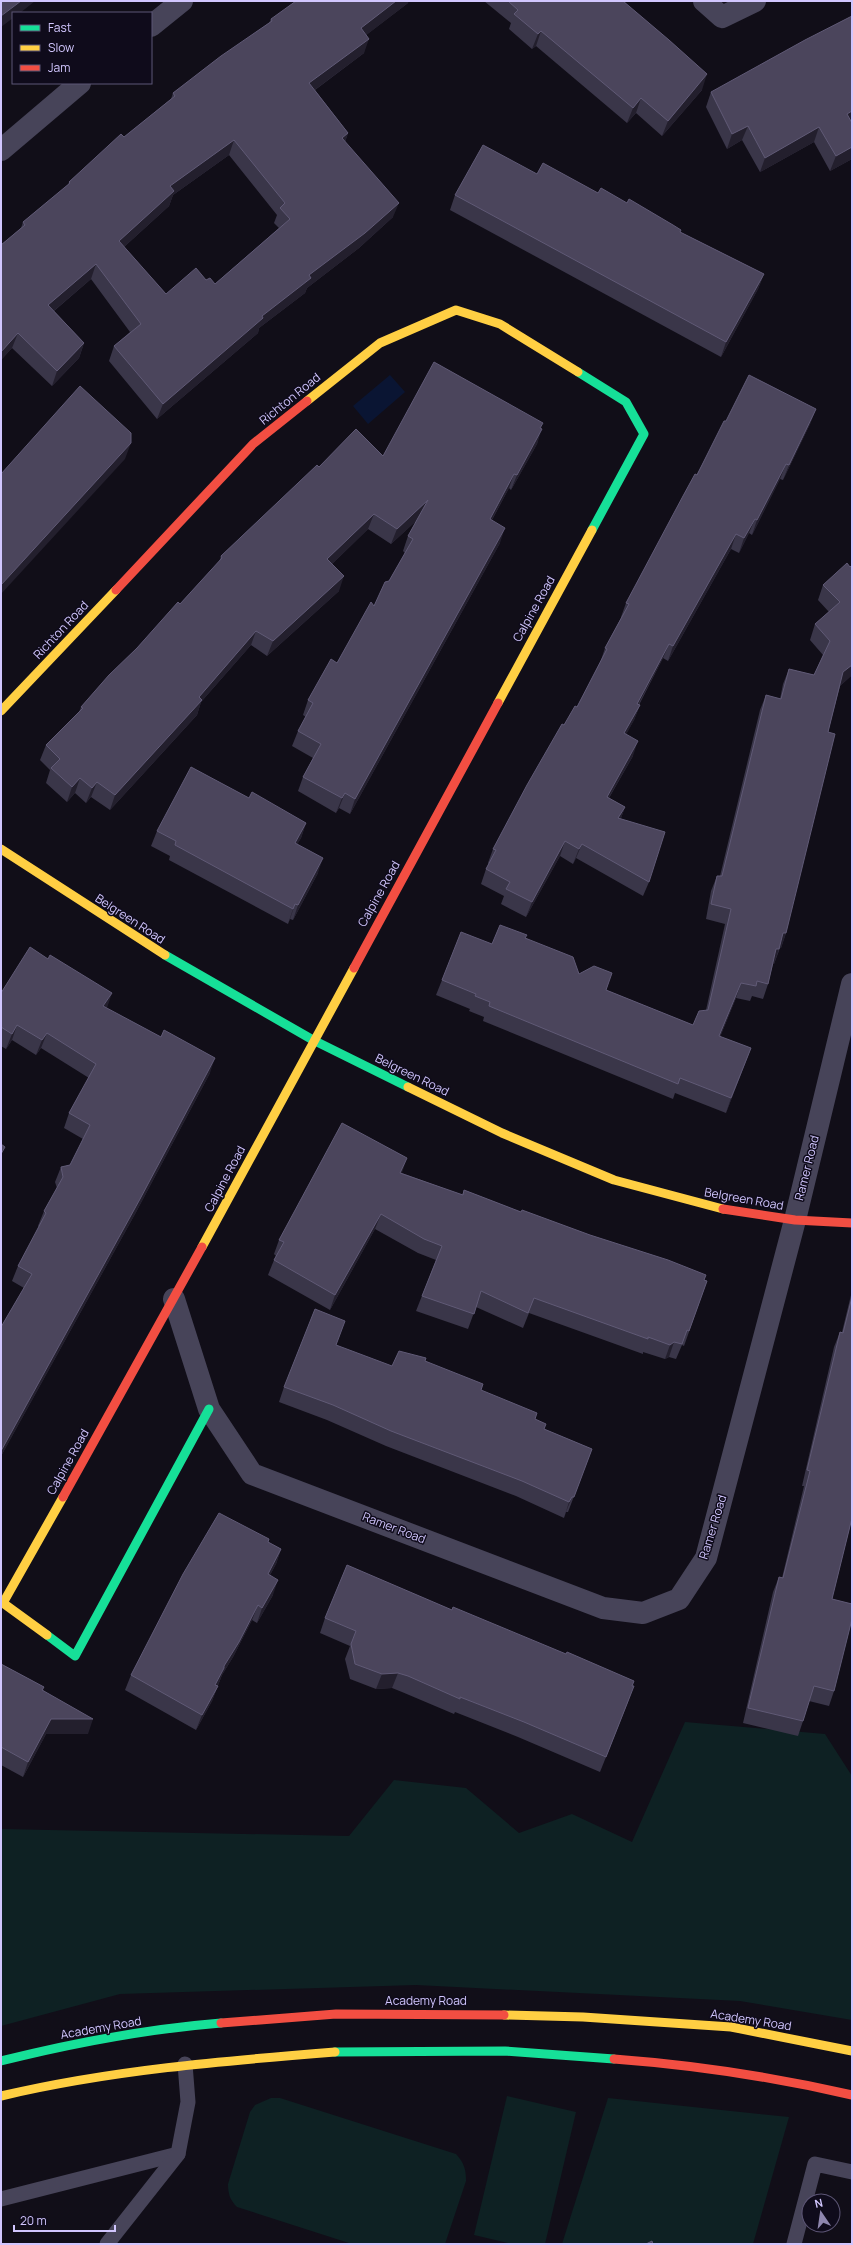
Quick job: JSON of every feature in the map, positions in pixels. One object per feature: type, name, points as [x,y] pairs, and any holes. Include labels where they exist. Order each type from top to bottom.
[{"type":"street","points":[[152,25],[182,1]]},
{"type":"street","points":[[704,1],[722,17],[755,1]]},
{"type":"street","points":[[1,150],[79,84]]},
{"type":"street","name":"Richton Road","points":[[1,711],[253,444],[380,343],[456,310],[500,324],[626,402],[644,434],[641,438]]},
{"type":"street","name":"Calpine Road","points":[[209,1408],[75,1656],[3,1603],[174,1299],[313,1040],[641,438]]},
{"type":"street","name":"Belgreen Road","points":[[1,849],[149,946],[313,1040],[502,1133],[614,1180],[714,1208],[795,1220],[852,1223]]},
{"type":"street","name":"Ramer Road","points":[[174,1299],[209,1408],[252,1474],[603,1608],[643,1613],[679,1599],[706,1558],[795,1220],[852,984]]},
{"type":"street","name":"Academy Road","points":[[1,2061],[49,2049],[183,2026],[336,2014],[448,2012],[567,2016],[731,2027],[852,2051]]},
{"type":"street","points":[[1,2096],[39,2087],[185,2064],[339,2052],[505,2051],[623,2060],[720,2071],[805,2084],[852,2095]]},
{"type":"lane","points":[[107,2244],[178,2154],[188,2102],[185,2064]]},
{"type":"lane","points":[[1,2199],[178,2154]]},
{"type":"lane","points":[[794,2244],[815,2164],[852,2172]]},
{"type":"shaded area","points":[[685,1722],[825,1734],[852,1776],[852,2020],[740,2001],[416,1985],[120,1994],[1,2026],[1,1829],[349,1836],[394,1780],[466,1788],[519,1833],[572,1814],[632,1842]]},
{"type":"shaded area","points":[[507,2096],[576,2112],[545,2244],[512,2244],[474,2235]]},
{"type":"shaded area","points":[[271,2098],[280,2098],[456,2154],[464,2166],[466,2181],[445,2244],[352,2244],[237,2207],[230,2197],[228,2184],[250,2112],[255,2105]]},
{"type":"shaded area","points":[[608,2098],[789,2117],[753,2244],[562,2244]]},
{"type":"water","points":[[390,375],[405,392],[368,424],[353,406]]},
{"type":"building","points":[[1,1],[21,1],[1,16]]},
{"type":"building","points":[[296,1],[396,1],[361,28],[369,39],[309,83],[348,133],[342,138],[399,203],[365,233],[309,275],[311,278],[262,316],[263,318],[163,404],[114,346],[141,324],[96,264],[48,305],[84,343],[57,371],[18,333],[1,352],[1,245],[25,225],[23,222],[70,183],[69,182],[121,134],[124,137],[175,96],[173,93],[221,56],[272,21],[271,19]],"holes":[[[234,140],[285,203],[280,208],[290,219],[215,284],[210,278],[206,280],[196,268],[166,294],[119,241],[174,191],[170,186]]]},
{"type":"building","points":[[508,1],[623,1],[707,74],[668,121],[641,98],[633,108],[541,31],[538,34],[514,14],[518,10]]},
{"type":"building","points":[[852,16],[852,111],[847,114],[852,123],[852,147],[836,156],[819,127],[765,158],[748,126],[732,134],[711,92]]},
{"type":"building","points":[[483,145],[537,174],[543,163],[598,193],[601,188],[627,203],[629,199],[681,230],[680,232],[764,274],[726,342],[455,195]]},
{"type":"building","points":[[434,362],[543,423],[540,428],[542,429],[517,475],[514,474],[490,519],[505,528],[355,799],[345,793],[342,798],[303,777],[321,744],[298,731],[313,703],[308,700],[331,659],[337,663],[371,602],[374,606],[385,582],[389,581],[413,539],[408,536],[428,500],[397,529],[374,514],[327,559],[344,576],[273,641],[256,631],[199,697],[202,700],[115,795],[97,782],[92,788],[80,778],[72,787],[51,768],[60,759],[46,745],[83,708],[81,707],[109,675],[137,648],[178,602],[180,604],[222,558],[221,556],[317,465],[319,467],[356,429],[383,456]]},
{"type":"building","points":[[749,375],[816,409],[789,465],[786,464],[757,520],[755,519],[744,538],[736,534],[673,646],[669,644],[637,704],[640,705],[624,733],[638,741],[607,797],[625,807],[618,818],[665,832],[649,882],[582,844],[579,849],[565,841],[532,902],[506,889],[510,882],[486,869],[496,850],[493,849],[562,724],[564,725],[575,706],[577,707],[607,649],[605,648],[629,604],[626,603],[695,474],[697,475]]},
{"type":"building","points":[[80,386],[131,433],[131,443],[1,585],[1,474]]},
{"type":"building","points":[[847,563],[850,567],[852,565],[852,665],[843,672],[828,732],[835,734],[786,933],[783,933],[779,949],[776,949],[768,984],[757,981],[756,986],[741,983],[719,1036],[751,1048],[731,1098],[680,1078],[678,1084],[489,1006],[490,1002],[475,996],[476,994],[442,980],[461,932],[492,944],[500,925],[527,935],[525,938],[573,957],[579,974],[594,966],[612,973],[606,990],[693,1025],[699,1011],[708,1010],[731,909],[711,904],[717,876],[722,876],[766,695],[781,699],[789,669],[814,675],[830,641],[815,624],[840,602],[823,585]]},
{"type":"building","points":[[191,767],[249,798],[252,792],[306,823],[295,843],[323,858],[298,905],[295,904],[293,909],[175,845],[176,841],[157,831]]},
{"type":"building","points":[[30,947],[48,959],[50,955],[112,993],[103,1006],[161,1037],[164,1030],[215,1058],[140,1199],[1,1451],[1,1327],[32,1274],[18,1266],[46,1213],[44,1211],[63,1177],[61,1167],[70,1165],[90,1125],[69,1113],[96,1064],[47,1033],[42,1040],[17,1025],[12,1034],[1,1027],[1,993]]},
{"type":"building","points":[[342,1123],[407,1158],[400,1173],[463,1195],[464,1190],[521,1212],[522,1210],[590,1235],[668,1260],[706,1275],[704,1280],[707,1281],[689,1331],[687,1330],[682,1344],[674,1342],[670,1345],[648,1337],[648,1339],[534,1298],[528,1313],[481,1291],[474,1314],[422,1296],[442,1246],[424,1239],[381,1214],[335,1295],[274,1260],[284,1242],[279,1240]]},
{"type":"building","points":[[1,1144],[5,1147],[1,1154]]},
{"type":"building","points":[[852,1297],[852,1518],[832,1599],[852,1604],[852,1619],[834,1691],[814,1686],[803,1721],[748,1708],[779,1577],[783,1578],[810,1471],[807,1470],[840,1332],[843,1333]]},
{"type":"building","points":[[315,1309],[345,1321],[336,1345],[392,1366],[399,1351],[426,1358],[425,1361],[483,1384],[481,1390],[537,1413],[535,1419],[546,1424],[544,1429],[592,1449],[574,1497],[572,1497],[569,1502],[522,1481],[391,1431],[333,1405],[284,1387]]},
{"type":"building","points":[[219,1513],[269,1539],[268,1542],[281,1549],[268,1574],[278,1580],[262,1608],[258,1605],[239,1642],[224,1666],[215,1685],[218,1686],[202,1715],[131,1675],[183,1574]]},
{"type":"building","points":[[347,1565],[452,1610],[453,1607],[566,1654],[567,1652],[634,1681],[632,1686],[634,1686],[606,1757],[524,1722],[460,1697],[460,1699],[408,1676],[398,1673],[382,1674],[355,1664],[351,1644],[356,1631],[325,1618]]},
{"type":"building","points":[[1,1664],[44,1687],[42,1690],[93,1719],[51,1719],[28,1762],[1,1747]]},
{"type":"building","points":[[652,2241],[653,2244],[646,2244]]},
{"type":"traffic: fast","points":[[578,372],[626,402],[644,434],[592,530]]},
{"type":"traffic: fast","points":[[165,955],[313,1040],[408,1087]]},
{"type":"traffic: fast","points":[[47,1635],[75,1656],[209,1409]]},
{"type":"traffic: fast","points":[[1,2061],[55,2048],[138,2033],[221,2023]]},
{"type":"traffic: fast","points":[[335,2052],[505,2051],[614,2059]]},
{"type":"traffic: slow","points":[[307,401],[380,343],[456,310],[500,324],[578,372]]},
{"type":"traffic: slow","points":[[498,703],[592,530]]},
{"type":"traffic: slow","points":[[1,711],[116,590]]},
{"type":"traffic: slow","points":[[1,849],[165,955]]},
{"type":"traffic: slow","points":[[202,1247],[354,968]]},
{"type":"traffic: slow","points":[[408,1087],[502,1133],[614,1180],[723,1209]]},
{"type":"traffic: slow","points":[[47,1635],[3,1603],[63,1497]]},
{"type":"traffic: slow","points":[[504,2015],[583,2017],[731,2027],[852,2051]]},
{"type":"traffic: slow","points":[[1,2096],[84,2079],[125,2073],[209,2063],[335,2052]]},
{"type":"traffic: jam","points":[[116,590],[253,444],[307,401]]},
{"type":"traffic: jam","points":[[354,968],[498,703]]},
{"type":"traffic: jam","points":[[723,1209],[795,1220],[852,1223]]},
{"type":"traffic: jam","points":[[63,1497],[202,1247]]},
{"type":"traffic: jam","points":[[221,2023],[336,2014],[504,2015]]},
{"type":"traffic: jam","points":[[614,2059],[734,2072],[852,2095]]}]
